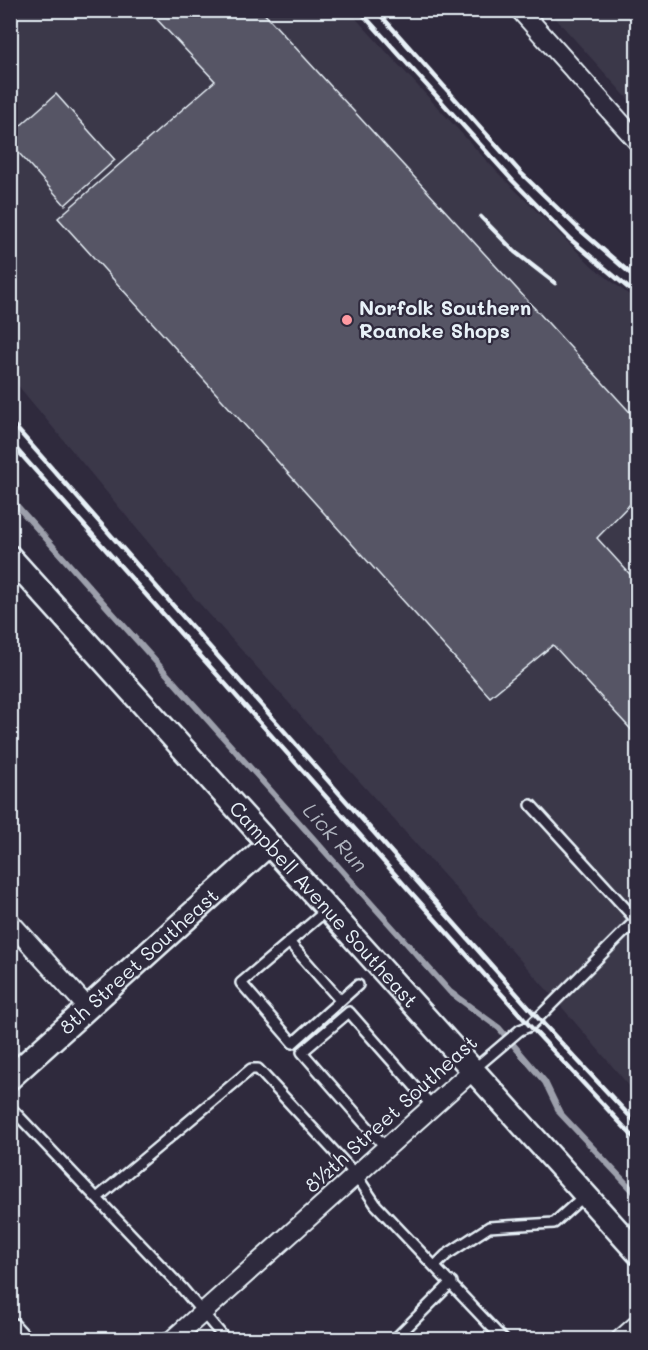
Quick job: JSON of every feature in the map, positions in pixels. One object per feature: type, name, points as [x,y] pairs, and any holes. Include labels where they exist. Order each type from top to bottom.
[{"type":"street","points":[[520,10],[638,142]]},
{"type":"street","name":"Campbell Avenue Southeast","points":[[14,568],[268,844],[638,1253]]},
{"type":"street","name":"8th Street Southeast","points":[[10,1078],[268,844]]},
{"type":"street","points":[[10,922],[88,1008]]},
{"type":"street","name":"8½th Street Southeast","points":[[172,1340],[472,1070]]},
{"type":"street","points":[[620,1340],[638,1324]]},
{"type":"street","points":[[10,1329],[20,1340]]},
{"type":"lane","points":[[531,806],[637,921]]},
{"type":"lane","points":[[327,910],[241,983],[293,1043],[358,985]]},
{"type":"lane","name":"8½th Street Southeast","points":[[472,1070],[520,1030],[530,1026],[637,921]]},
{"type":"lane","points":[[289,942],[340,1000]]},
{"type":"lane","points":[[386,1148],[302,1053],[349,1012],[432,1106]]},
{"type":"lane","points":[[97,1198],[251,1069],[258,1069],[356,1175],[376,1205],[452,1282],[504,1340]]},
{"type":"lane","points":[[10,1107],[97,1198],[226,1340]]},
{"type":"lane","points":[[435,1266],[446,1255],[489,1227],[554,1223],[585,1195]]},
{"type":"lane","points":[[394,1340],[452,1282]]},
{"type":"shaded area","points":[[11,11],[349,11],[498,173],[592,266],[637,301],[637,1095],[548,991],[191,594],[11,377]]},
{"type":"shaded area","points":[[549,11],[637,11],[637,109]]},
{"type":"building","name":"Norfolk Southern Roanoke Shops","points":[[148,10],[261,10],[638,421],[638,496],[597,538],[638,583],[638,737],[553,645],[490,697],[58,218],[215,81]]},
{"type":"building","points":[[56,94],[115,160],[65,205],[10,143],[10,135]]},
{"type":"waterway","name":"Lick Run","points":[[10,498],[450,992],[499,1028],[545,1082],[560,1113],[638,1196]]},
{"type":"railway","points":[[359,10],[513,181],[570,239],[638,296]]},
{"type":"railway","points":[[376,10],[521,173],[579,229],[638,280]]},
{"type":"railway","points":[[481,217],[515,252],[555,283]]},
{"type":"railway","points":[[10,421],[538,1018],[638,1125]]},
{"type":"railway","points":[[10,442],[530,1026],[638,1142]]},
{"type":"place","name":"Norfolk Southern Roanoke Shops","points":[[347,320]]}]
